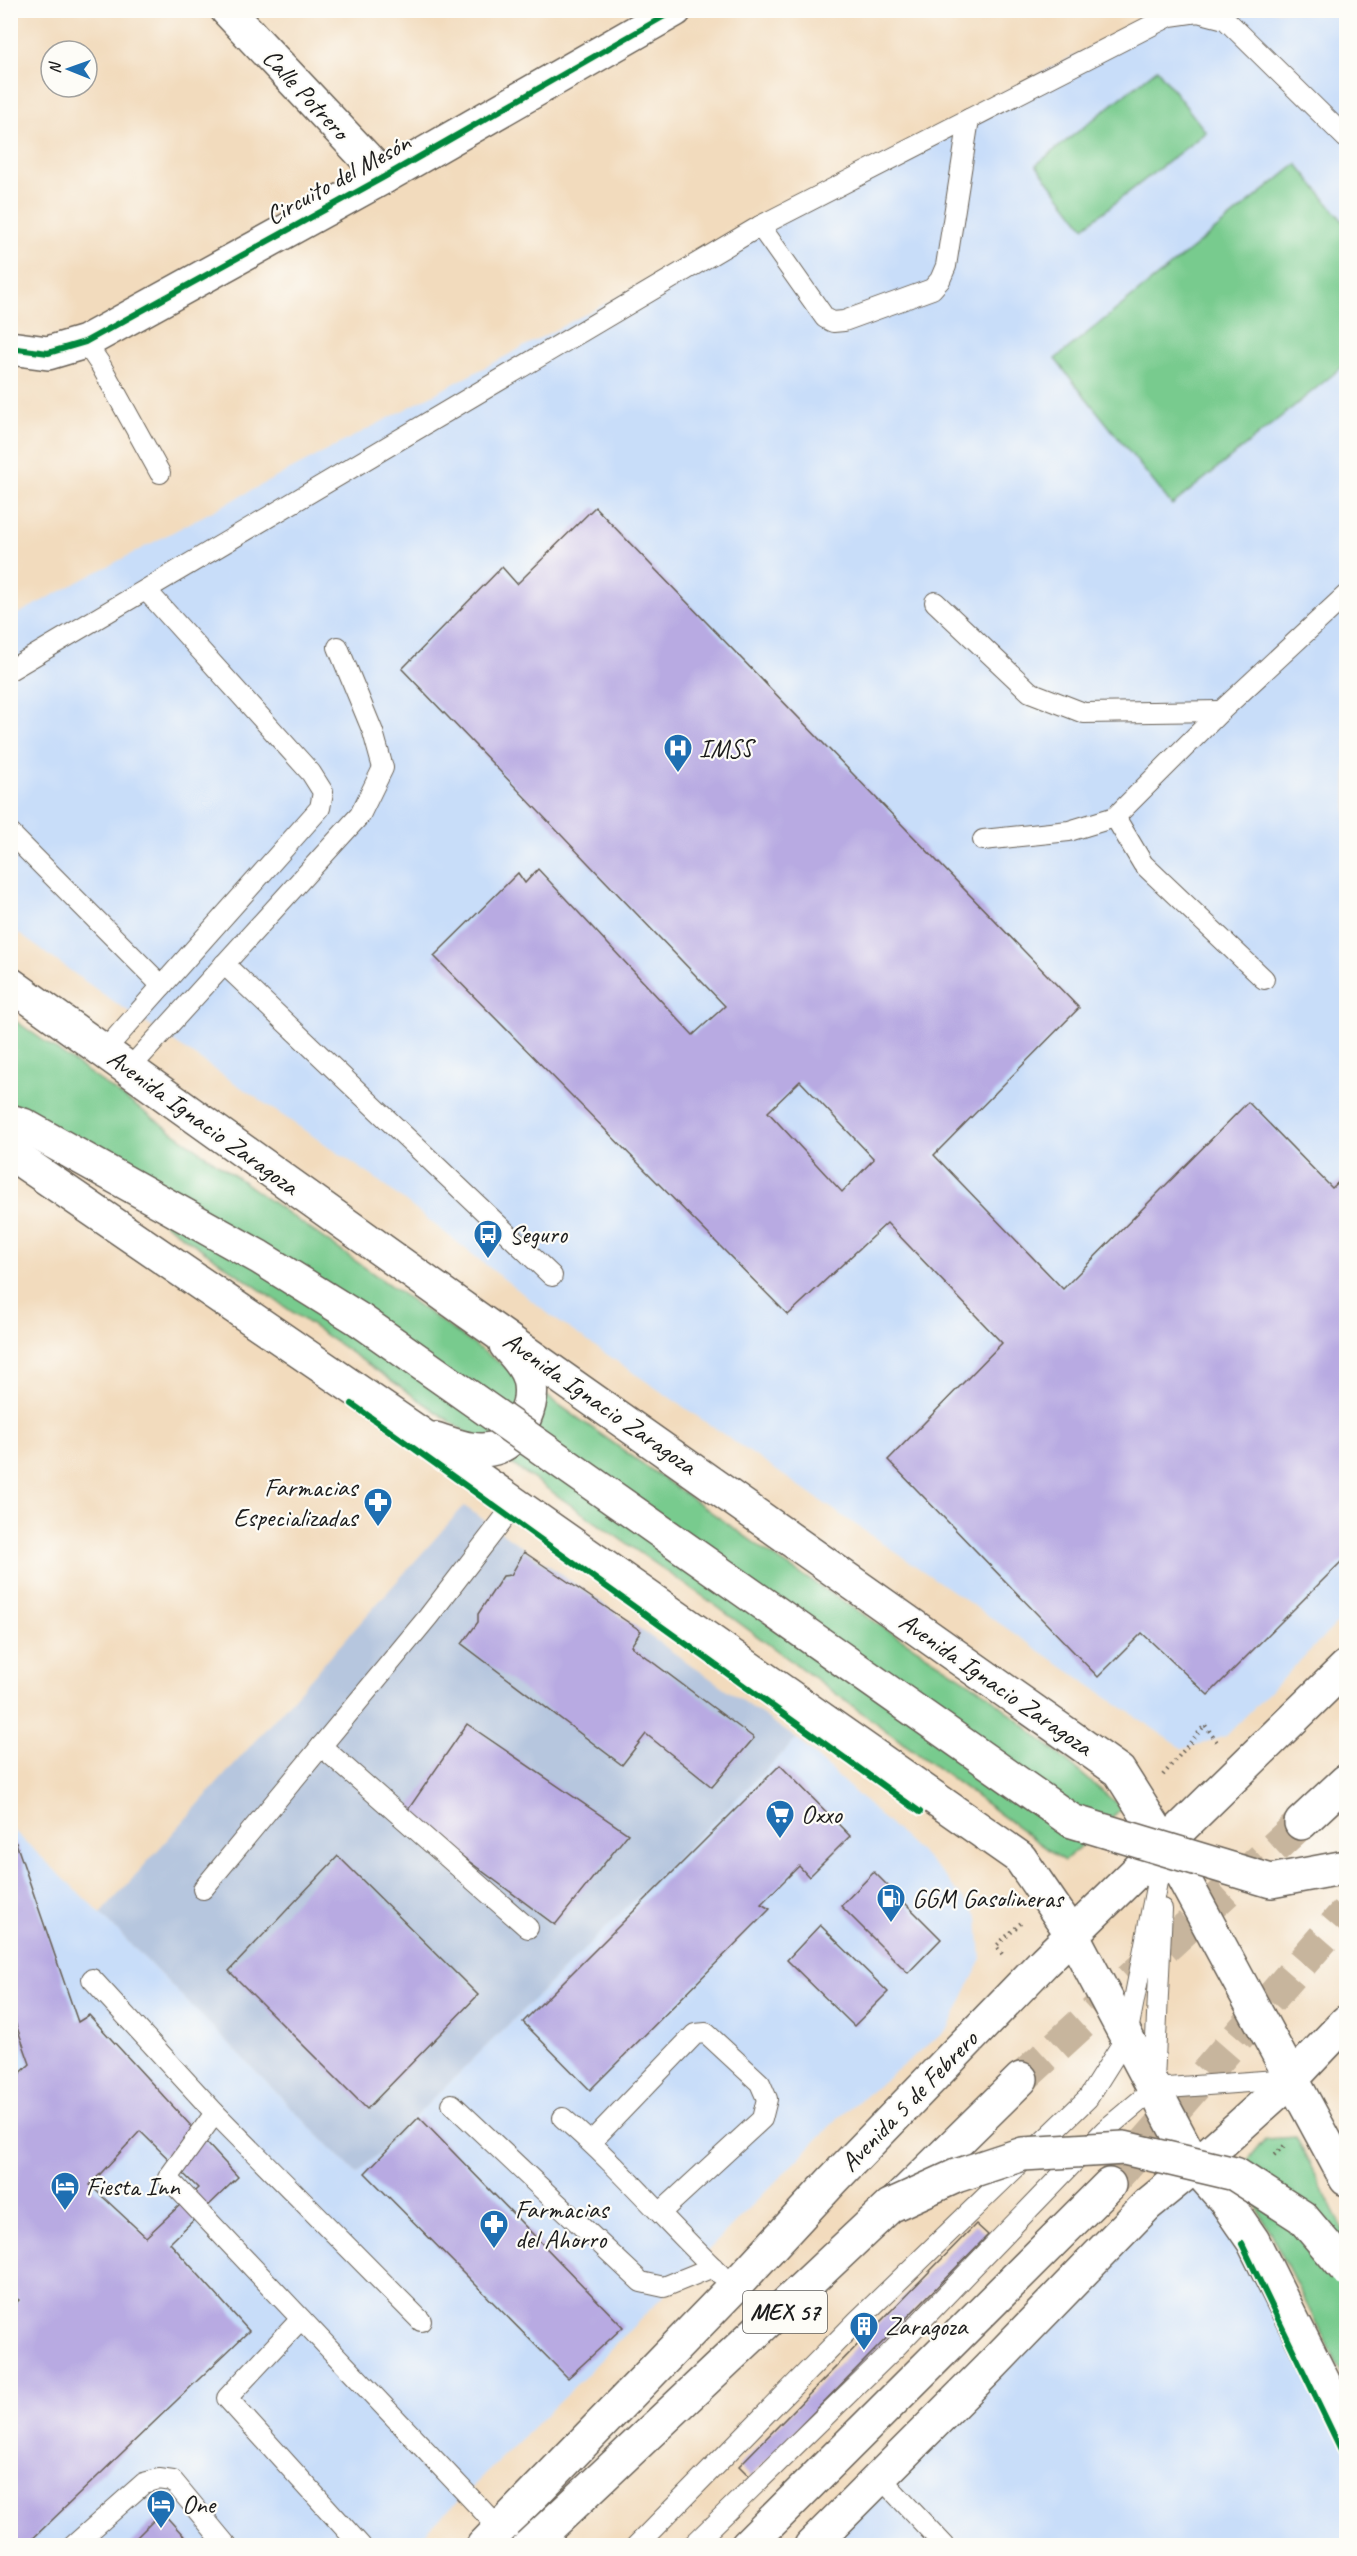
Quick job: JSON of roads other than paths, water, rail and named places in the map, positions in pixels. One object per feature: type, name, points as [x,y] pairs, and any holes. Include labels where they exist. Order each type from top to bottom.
[{"type":"main road","name":"Calle Potrero","points":[[227,10],[384,177]]},
{"type":"main road","name":"Circuito del Mesón","points":[[10,348],[48,353],[85,342],[384,177],[675,10]]},
{"type":"main road","name":"Avenida Ignacio Zaragoza","points":[[10,984],[464,1309],[1119,1771],[1165,1844],[1347,2179]]},
{"type":"main road","points":[[10,1120],[23,1125],[259,1257],[360,1320],[1072,1821],[1271,1881],[1347,1867]]},
{"type":"main road","points":[[10,1153],[422,1435],[515,1504],[1020,1858],[1072,1934],[1195,2166],[1224,2199],[1253,2241],[1347,2427]]},
{"type":"main road","points":[[422,1435],[460,1447],[479,1450],[499,1446],[509,1439],[526,1414],[530,1379],[520,1361],[464,1309]]},
{"type":"main road","name":"Avenida 5 de Febrero","points":[[491,2537],[723,2277],[833,2180],[1072,1934],[1347,1667]]},
{"type":"main road","points":[[1300,1823],[1347,1780]]},
{"type":"main road","points":[[811,2546],[993,2364],[1147,2205],[1195,2166],[1292,2079],[1347,2022]]},
{"type":"main road","name":"MEX 57","points":[[550,2546],[1021,2079]]},
{"type":"main road","points":[[529,2546],[890,2206],[956,2176],[1023,2154],[1124,2148],[1235,2174],[1302,2217],[1347,2269]]},
{"type":"main road","points":[[747,2546],[1108,2185]]},
{"type":"lane","points":[[10,670],[760,226],[1170,16],[1198,12],[1226,19],[1347,138]]},
{"type":"lane","points":[[760,226],[825,318],[833,322],[844,321],[932,289],[940,280],[946,266],[969,119]]},
{"type":"lane","points":[[85,342],[100,364],[160,473]]},
{"type":"lane","points":[[117,1060],[162,986],[320,808],[323,792],[311,773],[146,590]]},
{"type":"lane","points":[[983,840],[1069,831],[1115,817],[1221,711],[1347,594]]},
{"type":"lane","points":[[935,602],[1030,692],[1084,713],[1221,711]]},
{"type":"lane","points":[[117,1060],[224,964],[360,815],[382,768],[373,732],[338,647]]},
{"type":"lane","points":[[1115,817],[1143,864],[1264,980]]},
{"type":"lane","points":[[10,833],[162,986]]},
{"type":"lane","points":[[224,964],[552,1276]]},
{"type":"lane","points":[[203,1889],[428,1617],[515,1504]]},
{"type":"lane","points":[[321,1746],[528,1928]]},
{"type":"lane","points":[[636,2546],[856,2322],[1088,2098],[1127,2036],[1165,1844]]},
{"type":"lane","points":[[1154,2089],[1165,1844]]},
{"type":"lane","points":[[92,1979],[214,2113],[422,2321]]},
{"type":"lane","points":[[591,2142],[695,2034],[706,2033],[760,2083],[767,2099],[762,2119],[661,2212]]},
{"type":"lane","points":[[692,2546],[894,2349],[1105,2130],[1154,2089],[1292,2079]]},
{"type":"lane","points":[[452,2104],[640,2282],[664,2287],[723,2277]]},
{"type":"lane","points":[[214,2113],[168,2178],[301,2319],[491,2537]]},
{"type":"lane","points":[[563,2118],[591,2142],[723,2277]]},
{"type":"lane","points":[[301,2319],[227,2398],[361,2546]]},
{"type":"lane","points":[[879,2476],[945,2546]]},
{"type":"lane","points":[[73,2546],[144,2483],[159,2480],[173,2481],[227,2546]]},
{"type":"tunnel","points":[[1021,2079],[1301,1823]]},
{"type":"tunnel","points":[[1109,2185],[1346,1912]]},
{"type":"place","name":"IMSS","points":[[678,774]]},
{"type":"place","name":"Seguro","points":[[488,1260]]},
{"type":"place","name":"Farmacias Especializadas","points":[[378,1528]]},
{"type":"place","name":"Oxxo","points":[[780,1840]]},
{"type":"place","name":"GGM Gasolineras","points":[[891,1924]]},
{"type":"place","name":"Fiesta Inn","points":[[65,2212]]},
{"type":"place","name":"Farmacias del Ahorro","points":[[494,2250]]},
{"type":"place","name":"Zaragoza","points":[[864,2352]]},
{"type":"place","name":"One","points":[[161,2530]]}]
